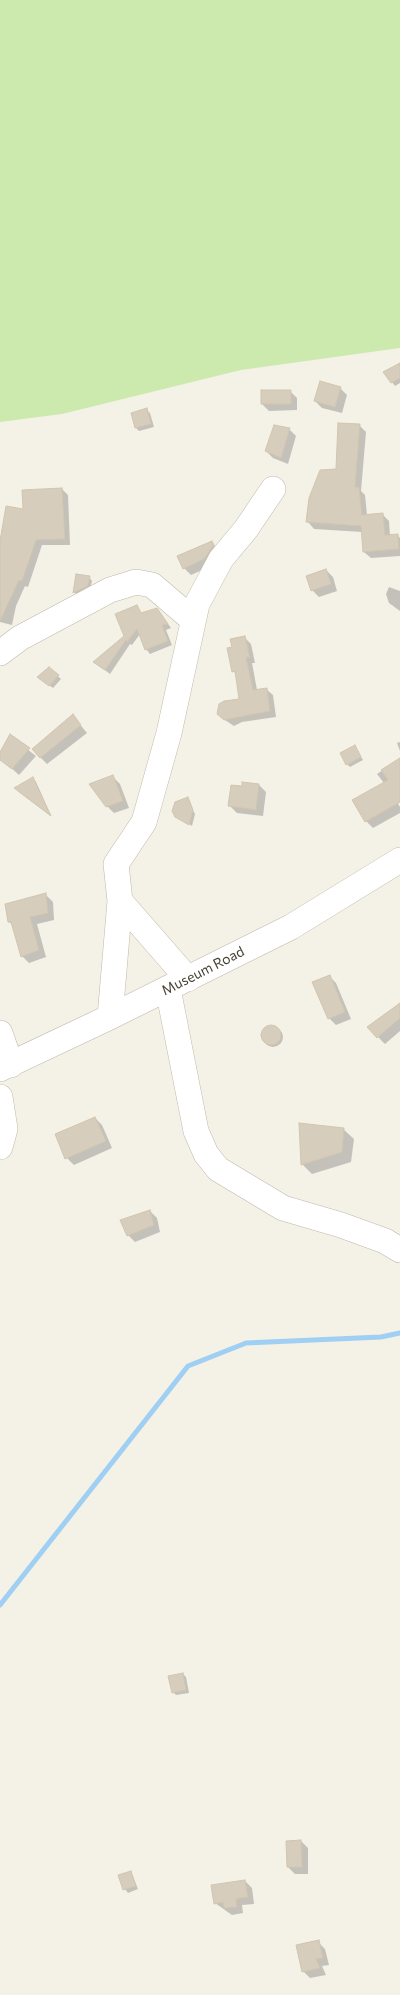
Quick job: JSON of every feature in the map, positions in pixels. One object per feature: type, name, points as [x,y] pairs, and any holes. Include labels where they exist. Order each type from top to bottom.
[{"type":"street","points":[[110,1018],[120,901],[116,864],[144,822],[169,733],[196,604],[220,559],[246,529],[273,489]]},
{"type":"street","points":[[0,653],[20,638],[110,590],[136,582],[152,585],[193,620]]},
{"type":"street","name":"Museum Road","points":[[6,1067],[110,1018],[291,927],[400,860]]},
{"type":"street","points":[[120,901],[178,984],[196,1130],[206,1154],[218,1168],[283,1208],[341,1225],[385,1241],[400,1250]]},
{"type":"street","points":[[0,1033],[6,1067]]},
{"type":"street","points":[[0,1097],[5,1129],[0,1147]]},
{"type":"green space","points":[[0,0],[400,0],[400,348],[241,370],[62,414],[0,422]]},
{"type":"building","points":[[400,363],[400,378],[391,383],[383,372]]},
{"type":"building","points":[[320,381],[341,387],[335,407],[314,401]]},
{"type":"building","points":[[261,390],[291,390],[291,404],[261,404]]},
{"type":"building","points":[[147,408],[151,424],[135,428],[131,413]]},
{"type":"building","points":[[338,423],[360,424],[355,487],[359,487],[362,515],[383,513],[385,535],[398,534],[399,549],[363,552],[361,526],[306,522],[309,498],[320,470],[336,469]]},
{"type":"building","points":[[274,425],[290,428],[281,458],[265,451]]},
{"type":"building","points":[[62,488],[65,539],[36,540],[22,581],[19,580],[0,621],[0,541],[6,506],[23,509],[22,490]]},
{"type":"building","points":[[212,541],[214,545],[204,559],[183,569],[177,556]]},
{"type":"building","points":[[326,569],[331,584],[311,591],[306,576]]},
{"type":"building","points":[[76,574],[90,576],[88,586],[73,593]]},
{"type":"building","points":[[137,605],[141,613],[157,608],[168,624],[162,625],[168,641],[145,650],[137,629],[127,642],[126,640],[105,670],[93,662],[124,636],[115,614]]},
{"type":"building","points":[[245,636],[250,658],[246,657],[253,690],[267,688],[270,711],[224,720],[217,714],[219,704],[224,701],[239,699],[235,671],[232,672],[227,648],[232,647],[230,639]]},
{"type":"building","points":[[49,667],[59,675],[49,686],[37,677]]},
{"type":"building","points":[[73,714],[81,725],[40,758],[32,749]]},
{"type":"building","points":[[10,734],[30,748],[12,769],[0,760],[0,752]]},
{"type":"building","points":[[355,745],[361,757],[346,765],[340,753]]},
{"type":"building","points":[[400,758],[400,802],[365,822],[352,800],[388,780],[381,770]]},
{"type":"building","points":[[113,775],[123,801],[106,807],[89,784]]},
{"type":"building","points":[[33,777],[51,816],[14,788]]},
{"type":"building","points":[[242,782],[259,784],[256,810],[228,806],[231,785],[242,786]]},
{"type":"building","points":[[188,797],[193,810],[189,825],[175,817],[172,811],[175,802]]},
{"type":"building","points":[[46,893],[48,913],[30,917],[39,950],[21,957],[11,922],[8,922],[5,904]]},
{"type":"building","points":[[330,975],[345,1012],[328,1019],[312,982]]},
{"type":"building","points":[[400,1003],[400,1018],[377,1038],[367,1027]]},
{"type":"building","points":[[271,1025],[278,1028],[281,1035],[278,1042],[271,1045],[264,1042],[261,1035],[264,1028]]},
{"type":"building","points":[[95,1117],[106,1141],[65,1159],[55,1134]]},
{"type":"building","points":[[299,1123],[344,1128],[342,1152],[301,1165]]},
{"type":"building","points":[[150,1210],[154,1225],[127,1236],[120,1220]]},
{"type":"building","points":[[183,1673],[186,1690],[172,1693],[168,1676]]},
{"type":"building","points":[[301,1840],[302,1867],[287,1867],[286,1841]]},
{"type":"building","points":[[131,1871],[136,1886],[123,1890],[118,1875]]},
{"type":"building","points":[[245,1880],[248,1897],[236,1899],[237,1907],[224,1908],[223,1902],[214,1904],[211,1885]]},
{"type":"building","points":[[319,1940],[323,1958],[316,1959],[320,1968],[302,1972],[296,1945]]},
{"type":"waterway","points":[[0,1605],[188,1366],[246,1343],[381,1337],[400,1333]]}]
